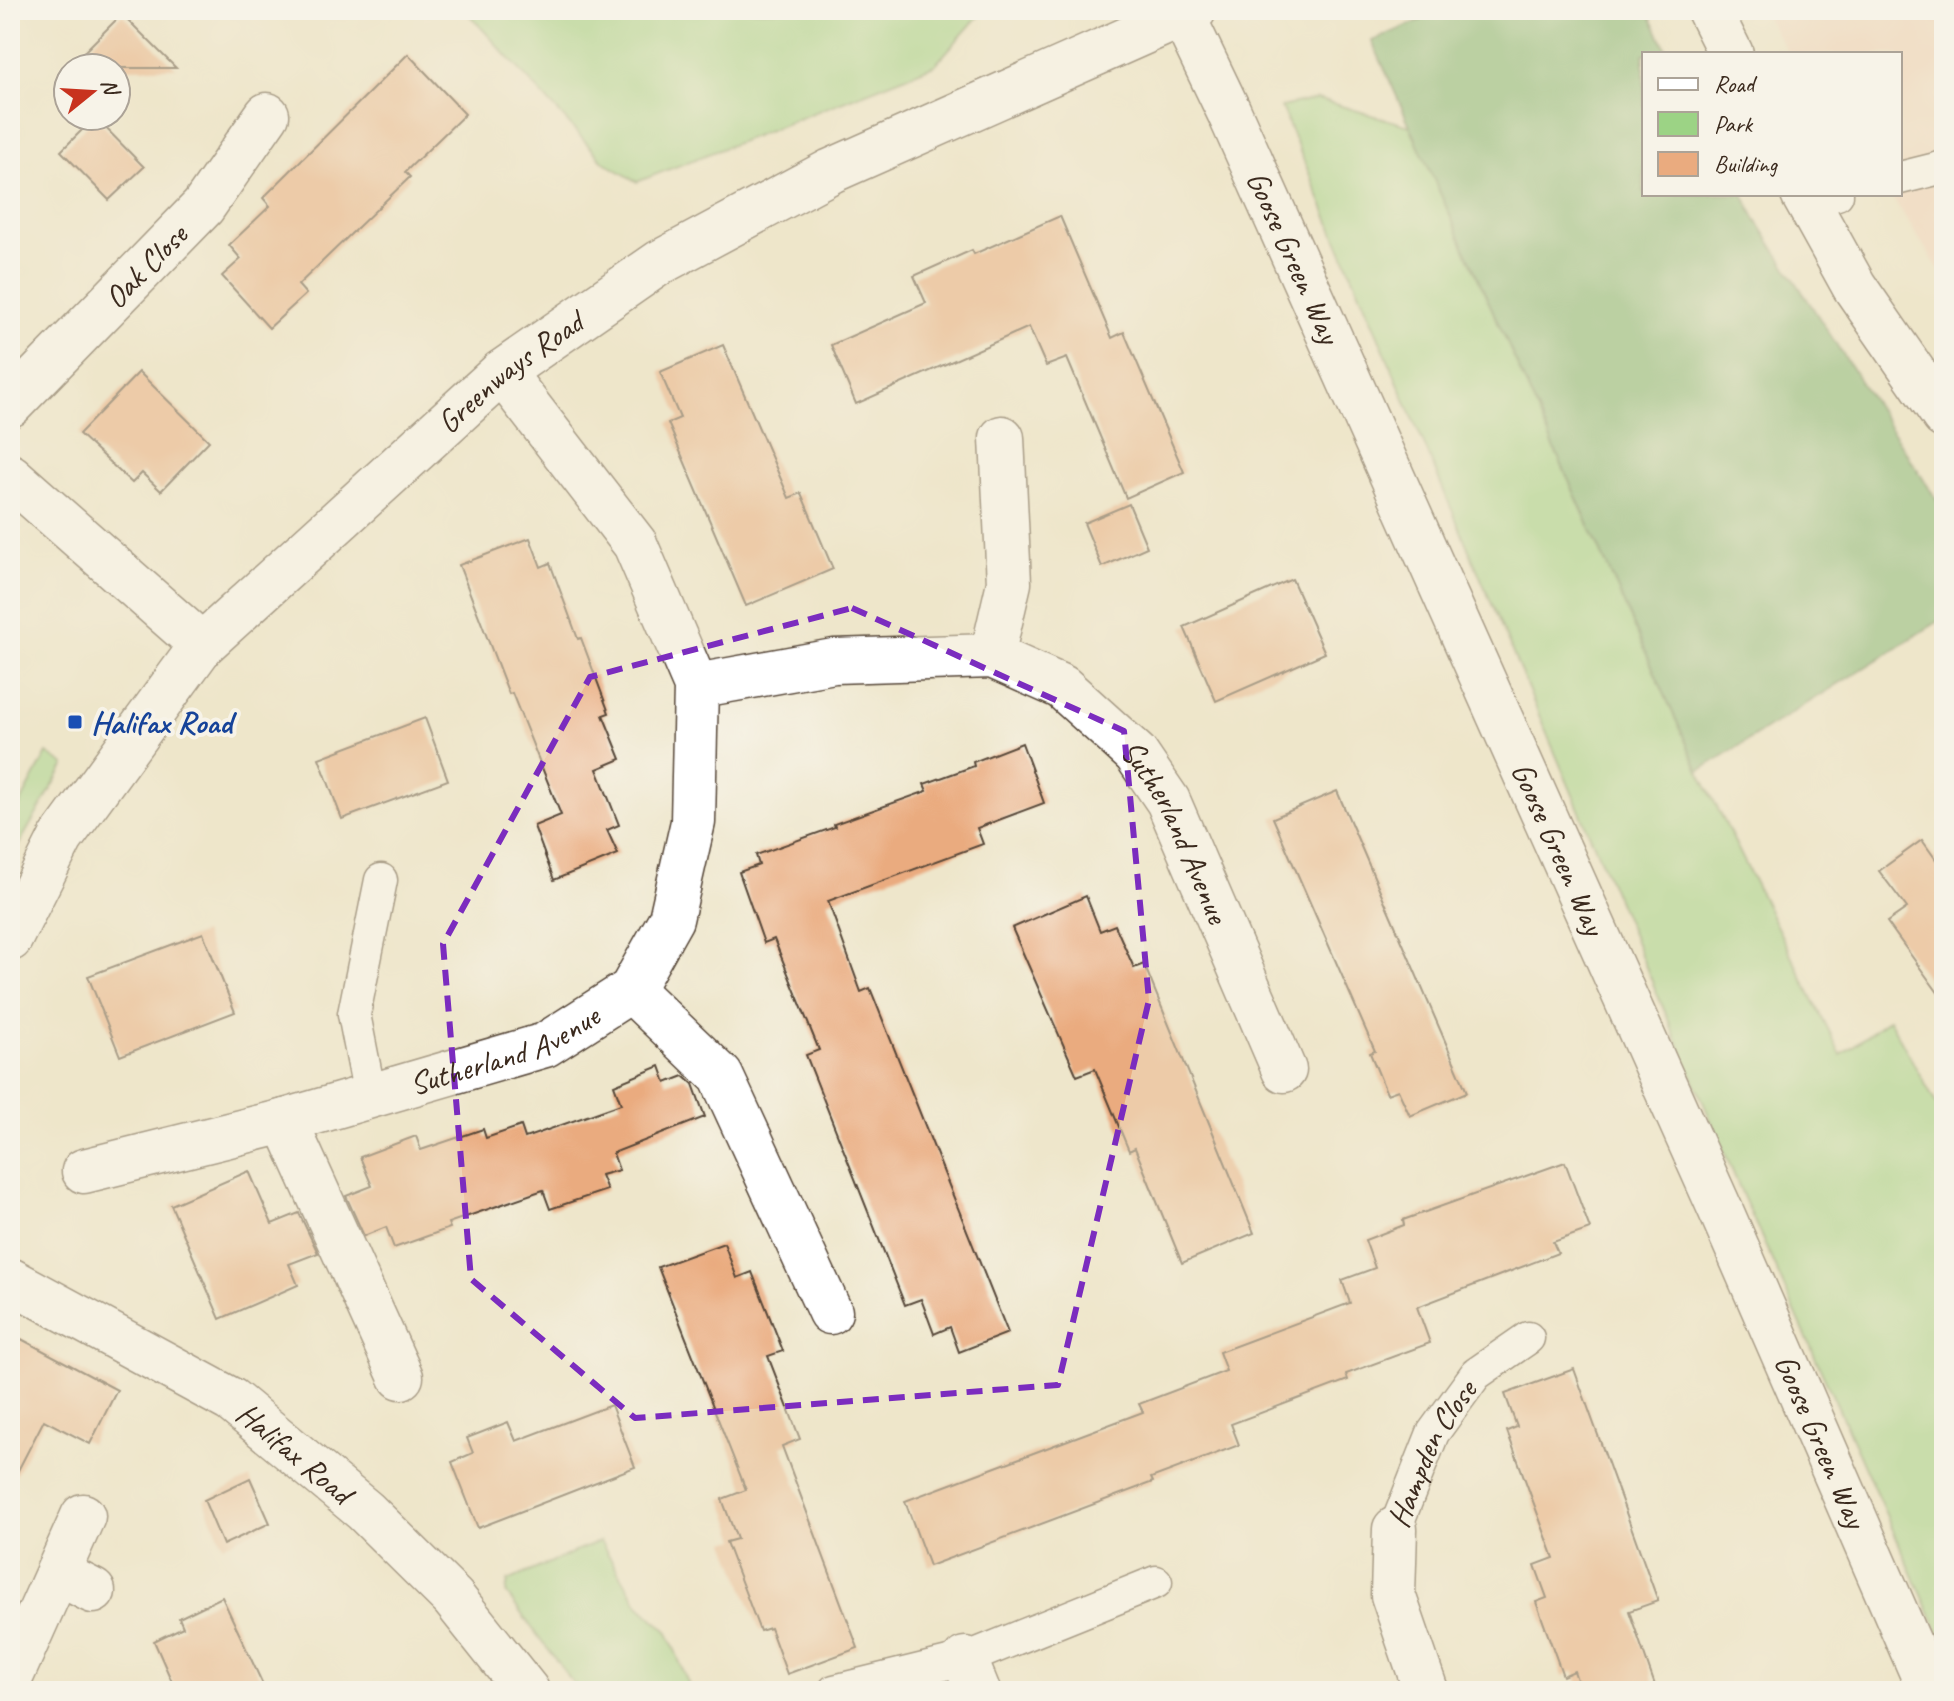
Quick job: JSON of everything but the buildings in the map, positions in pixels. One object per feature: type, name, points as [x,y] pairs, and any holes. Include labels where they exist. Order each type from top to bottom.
[{"type":"street","points":[[1709,10],[1730,52]]},
{"type":"street","name":"Greenways Road","points":[[10,939],[61,838],[202,645],[502,372],[659,263],[831,171],[1185,12]]},
{"type":"street","name":"Goose Green Way","points":[[1185,12],[1709,1182],[1930,1691]]},
{"type":"street","name":"Oak Close","points":[[10,405],[203,207],[267,115]]},
{"type":"street","points":[[1816,197],[1854,286],[1944,416]]},
{"type":"street","name":"Sutherland Avenue","points":[[84,1171],[285,1121],[545,1045],[631,990],[671,919],[693,822],[696,686],[635,544],[502,372]]},
{"type":"street","points":[[992,656],[1009,583],[1002,438]]},
{"type":"street","points":[[10,476],[202,645]]},
{"type":"street","name":"Sutherland Avenue","points":[[696,686],[834,661],[992,656],[1062,687],[1136,754],[1168,801],[1284,1070]]},
{"type":"street","name":"Sutherland Avenue","points":[[631,990],[721,1076],[830,1312]]},
{"type":"street","points":[[285,1121],[401,1377]]},
{"type":"street","name":"Halifax Road","points":[[10,1280],[231,1400],[365,1511],[453,1598],[527,1691]]},
{"type":"street","points":[[10,1679],[76,1582],[83,1516]]},
{"type":"street","name":"Hampden Close","points":[[1395,1529],[1393,1595],[1426,1691]]},
{"type":"lane","points":[[1902,178],[1944,167]]},
{"type":"lane","name":"Sutherland Avenue","points":[[370,1096],[354,1014],[381,880]]},
{"type":"lane","name":"Hampden Close","points":[[1395,1529],[1433,1433],[1476,1374],[1528,1338]]},
{"type":"lane","points":[[834,1691],[972,1675],[1156,1582]]},
{"type":"highlighted area","points":[[852,608],[1124,731],[1149,1000],[1058,1385],[635,1418],[471,1279],[443,944],[590,677]]},
{"type":"shaded area","points":[[1761,10],[1944,10],[1944,277],[1891,196],[1902,196],[1902,52],[1788,52]]},
{"type":"green space","points":[[465,10],[984,10],[935,65],[637,182],[604,162]]},
{"type":"green space","points":[[1444,10],[1647,10],[1668,52],[1642,52],[1642,196],[1744,196],[1756,220],[1944,511],[1944,618],[1699,771],[1372,41]]},
{"type":"green space","points":[[1317,99],[1410,126],[1699,771],[1841,1055],[1889,1019],[1944,1118],[1944,1644],[1743,1196],[1281,107]]},
{"type":"green space","points":[[47,753],[65,765],[10,860],[10,823]]},
{"type":"green space","points":[[600,1541],[639,1605],[668,1632],[691,1691],[579,1691],[506,1593],[508,1581]]},
{"type":"place","name":"Halifax Road","points":[[75,722]]}]
